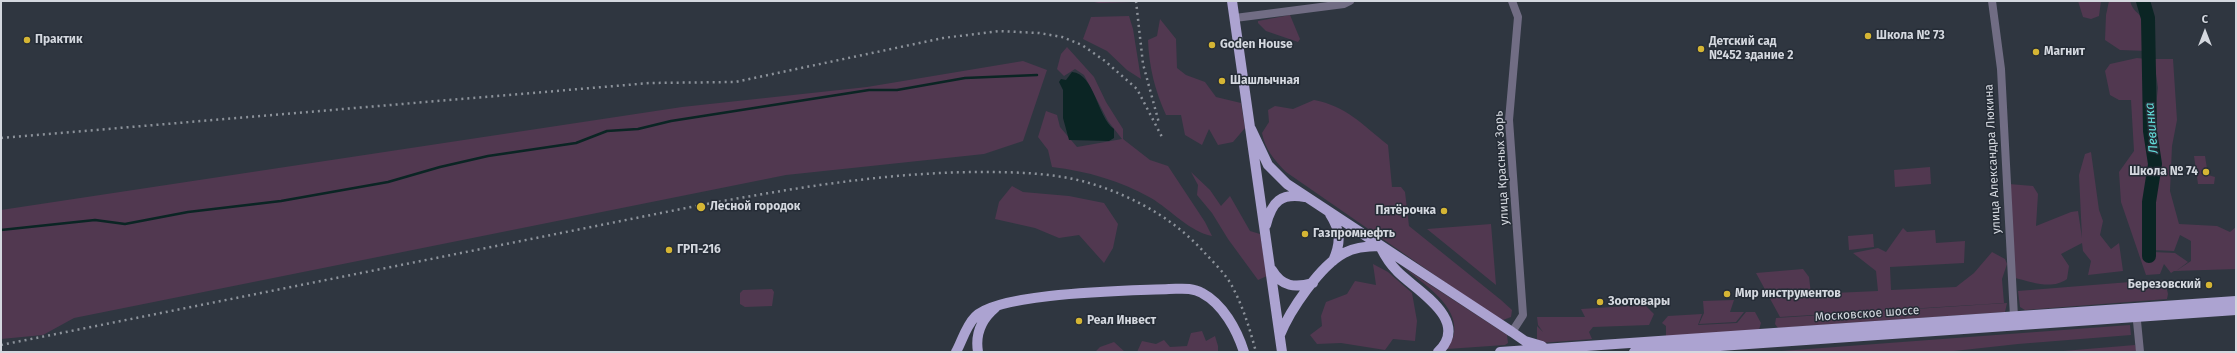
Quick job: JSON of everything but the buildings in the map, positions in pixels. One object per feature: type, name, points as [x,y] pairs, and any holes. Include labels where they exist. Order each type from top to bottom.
[{"type":"main road","points":[[1232,1],[1282,352]]},
{"type":"main road","points":[[1251,129],[1261,153],[1274,172],[1309,198],[1512,332],[1538,346],[1555,348]]},
{"type":"main road","points":[[1264,229],[1269,211],[1277,201],[1286,196],[1309,198]]},
{"type":"main road","points":[[1280,336],[1295,304],[1333,261],[1338,250],[1339,232],[1329,212]]},
{"type":"main road","points":[[1333,261],[1354,249],[1380,246]]},
{"type":"main road","points":[[1380,246],[1398,272],[1428,296],[1445,318],[1447,334],[1445,343],[1438,352]]},
{"type":"main road","points":[[1270,266],[1282,283],[1291,286],[1301,286],[1313,283]]},
{"type":"main road","points":[[956,352],[975,317],[984,310],[1000,305],[1022,299],[1190,288],[1202,292],[1217,305],[1240,338],[1244,352]]},
{"type":"main road","name":"Московское шоссе","points":[[1634,352],[2136,312],[2236,301]]},
{"type":"main road","points":[[978,352],[978,334],[982,324],[988,314],[1000,305]]},
{"type":"main road","name":"Московское шоссе","points":[[1500,352],[2014,317],[2236,310]]},
{"type":"street","points":[[1235,18],[1344,4],[1350,1]]},
{"type":"street","name":"улица Красных Зорь","points":[[1512,1],[1518,16],[1509,120],[1523,315],[1512,332]]},
{"type":"street","name":"улица Александра Люкина","points":[[1992,1],[2001,69],[2014,317]]},
{"type":"street","points":[[2136,312],[2140,352]]},
{"type":"shaded area","points":[[1089,1],[1131,1],[1131,2],[1099,3]]},
{"type":"shaded area","points":[[2078,1],[2101,1],[2099,16],[2091,19],[2083,17]]},
{"type":"shaded area","points":[[2109,1],[2130,1],[2144,23],[2147,51],[2120,50],[2105,40],[2106,15]]},
{"type":"shaded area","points":[[1290,15],[1300,39],[1298,42],[1266,31],[1258,23],[1258,21]]},
{"type":"shaded area","points":[[1129,16],[1133,29],[1141,79],[1127,70],[1107,51],[1083,39],[1091,17]]},
{"type":"shaded area","points":[[1160,19],[1176,39],[1177,68],[1186,75],[1205,82],[1216,97],[1241,103],[1245,128],[1233,142],[1218,145],[1209,129],[1202,145],[1185,135],[1181,115],[1166,115],[1153,79],[1148,40],[1157,36]]},
{"type":"shaded area","points":[[1067,47],[1094,77],[1106,102],[1123,129],[1123,139],[1150,160],[1168,166],[1205,222],[1212,236],[1196,230],[1151,198],[1140,192],[1091,174],[1052,167],[1048,150],[1038,137],[1046,111],[1057,115],[1060,127],[1077,147],[1122,139],[1108,121],[1084,75],[1075,69],[1064,76],[1057,69],[1061,54]]},
{"type":"shaded area","points":[[2137,58],[2146,59],[2147,135],[2152,165],[2146,203],[2147,248],[2153,252],[2175,253],[2188,262],[2171,273],[2164,264],[2160,274],[2146,275],[2121,202],[2119,172],[2134,151],[2131,100],[2119,100],[2110,95],[2105,71],[2110,64]]},
{"type":"shaded area","points":[[2154,59],[2173,59],[2177,120],[2172,146],[2170,191],[2179,224],[2217,226],[2230,232],[2236,227],[2236,269],[2176,271],[2191,261],[2191,241],[2180,235],[2174,251],[2153,250],[2151,201],[2158,164],[2153,130],[2158,88]]},
{"type":"shaded area","points":[[1023,61],[1047,70],[1023,141],[984,154],[786,175],[74,318],[43,335],[1,339],[1,210],[682,107],[867,87]]},
{"type":"shaded area","points":[[1072,72],[1080,75],[1086,80],[1108,123],[1114,129],[1114,138],[1109,141],[1069,140],[1063,118],[1063,90],[1059,82],[1061,79],[1066,80]]},
{"type":"shaded area","points":[[1314,100],[1336,107],[1354,117],[1388,145],[1392,187],[1401,187],[1405,192],[1409,226],[1501,300],[1512,310],[1511,317],[1503,320],[1494,316],[1286,172],[1271,154],[1263,139],[1262,133],[1269,122],[1268,110],[1275,106],[1293,109]]},
{"type":"shaded area","points":[[2091,152],[2099,210],[2103,221],[2100,235],[2111,249],[2119,243],[2123,271],[2088,275],[2091,261],[2083,251],[2082,243],[2061,254],[2069,266],[2067,279],[2048,285],[2015,278],[2009,184],[2033,186],[2038,194],[2036,226],[2071,212],[2078,211],[2082,238],[2079,175],[2085,154]]},
{"type":"shaded area","points":[[2194,156],[2205,156],[2208,175],[2215,177],[2214,184],[2198,184]]},
{"type":"shaded area","points":[[1930,167],[1931,184],[1895,187],[1894,170]]},
{"type":"shaded area","points":[[1191,172],[1210,190],[1221,206],[1230,196],[1250,231],[1260,234],[1267,276],[1258,280],[1228,239],[1212,213],[1197,195],[1198,185]]},
{"type":"shaded area","points":[[1012,186],[1023,192],[1069,196],[1104,203],[1118,224],[1113,248],[1104,263],[1079,235],[1059,238],[1035,228],[995,219],[999,202]]},
{"type":"shaded area","points":[[1491,224],[1496,285],[1427,229]]},
{"type":"shaded area","points":[[1903,228],[1907,232],[1935,230],[1936,243],[1965,241],[1964,263],[1890,267],[1891,290],[1956,287],[1974,273],[1992,252],[2005,259],[2007,264],[2002,279],[2004,303],[1780,317],[1756,273],[1803,269],[1809,277],[1811,294],[1878,291],[1876,271],[1853,253],[1878,248],[1886,252]]},
{"type":"shaded area","points":[[1873,234],[1874,247],[1849,250],[1848,236]]},
{"type":"shaded area","points":[[1373,264],[1388,272],[1412,293],[1417,321],[1415,341],[1393,339],[1385,350],[1341,343],[1317,344],[1310,335],[1322,326],[1321,316],[1326,302],[1347,294],[1355,281],[1376,285]]},
{"type":"shaded area","points":[[1403,267],[1507,335],[1508,343],[1505,345],[1447,349],[1454,334],[1454,323],[1451,314],[1438,296]]},
{"type":"shaded area","points":[[2155,280],[2165,281],[2168,294],[2167,299],[2025,310],[2020,307],[2018,291]]},
{"type":"shaded area","points":[[772,289],[774,292],[772,306],[745,307],[740,304],[740,293],[743,290]]},
{"type":"shaded area","points":[[1734,300],[1730,312],[1744,312],[1736,322],[1699,324],[1704,313],[1703,301]]},
{"type":"shaded area","points":[[2007,303],[2005,312],[1778,328],[1775,324],[1776,318]]},
{"type":"shaded area","points":[[1645,305],[1654,314],[1649,325],[1593,327],[1589,332],[1592,339],[1541,343],[1537,339],[1537,326],[1543,332],[1538,325],[1537,317],[1585,317],[1581,309]]},
{"type":"shaded area","points":[[1746,312],[1755,312],[1761,323],[1759,330],[1666,336],[1666,326],[1662,323],[1668,316],[1702,314],[1698,325],[1737,323]]},
{"type":"shaded area","points":[[2130,325],[2131,335],[2018,344],[1945,352],[1768,352]]},
{"type":"shaded area","points":[[1202,331],[1206,341],[1215,336],[1218,352],[1137,352],[1142,341],[1156,344],[1164,340],[1170,347],[1187,346],[1191,333]]},
{"type":"shaded area","points":[[1114,342],[1125,352],[1095,352],[1100,347]]},
{"type":"shaded area","points":[[2135,345],[2137,352],[2051,352]]},
{"type":"waterway","name":"Левинка","points":[[2143,1],[2148,18],[2150,131],[2155,164],[2149,202],[2149,256]]},
{"type":"waterway","points":[[1,230],[95,220],[125,224],[188,212],[281,201],[388,182],[440,167],[488,156],[576,143],[607,131],[638,129],[671,121],[869,90],[897,90],[965,78],[1037,75]]},
{"type":"railway","points":[[1136,1],[1143,64],[1159,123]]},
{"type":"railway","points":[[1,138],[650,83],[735,82],[943,38],[999,31],[1039,33],[1062,37],[1082,45],[1105,61],[1137,89],[1162,137]]},
{"type":"railway","points":[[1,345],[701,205],[841,182],[912,175],[995,172],[1045,175],[1082,181],[1132,199],[1163,217],[1190,238],[1227,278],[1244,312],[1256,352]]},
{"type":"place","name":"Школа № 73","points":[[1868,36]]},
{"type":"place","name":"Практик","points":[[27,40]]},
{"type":"place","name":"Goden House","points":[[1212,45]]},
{"type":"place","name":"Детский сад №452 здание 2","points":[[1701,49]]},
{"type":"place","name":"Магнит","points":[[2036,52]]},
{"type":"place","name":"Шашлычная","points":[[1222,81]]},
{"type":"place","name":"Школа № 74","points":[[2206,172]]},
{"type":"place","name":"Лесной городок","points":[[701,207]]},
{"type":"place","name":"Пятёрочка","points":[[1444,211]]},
{"type":"place","name":"Газпромнефть","points":[[1305,234]]},
{"type":"place","name":"ГРП-216","points":[[669,250]]},
{"type":"place","name":"Березовский","points":[[2209,285]]},
{"type":"place","name":"Мир инструментов","points":[[1727,294]]},
{"type":"place","name":"Зоотовары","points":[[1600,302]]},
{"type":"place","name":"Реал Инвест","points":[[1079,321]]}]
